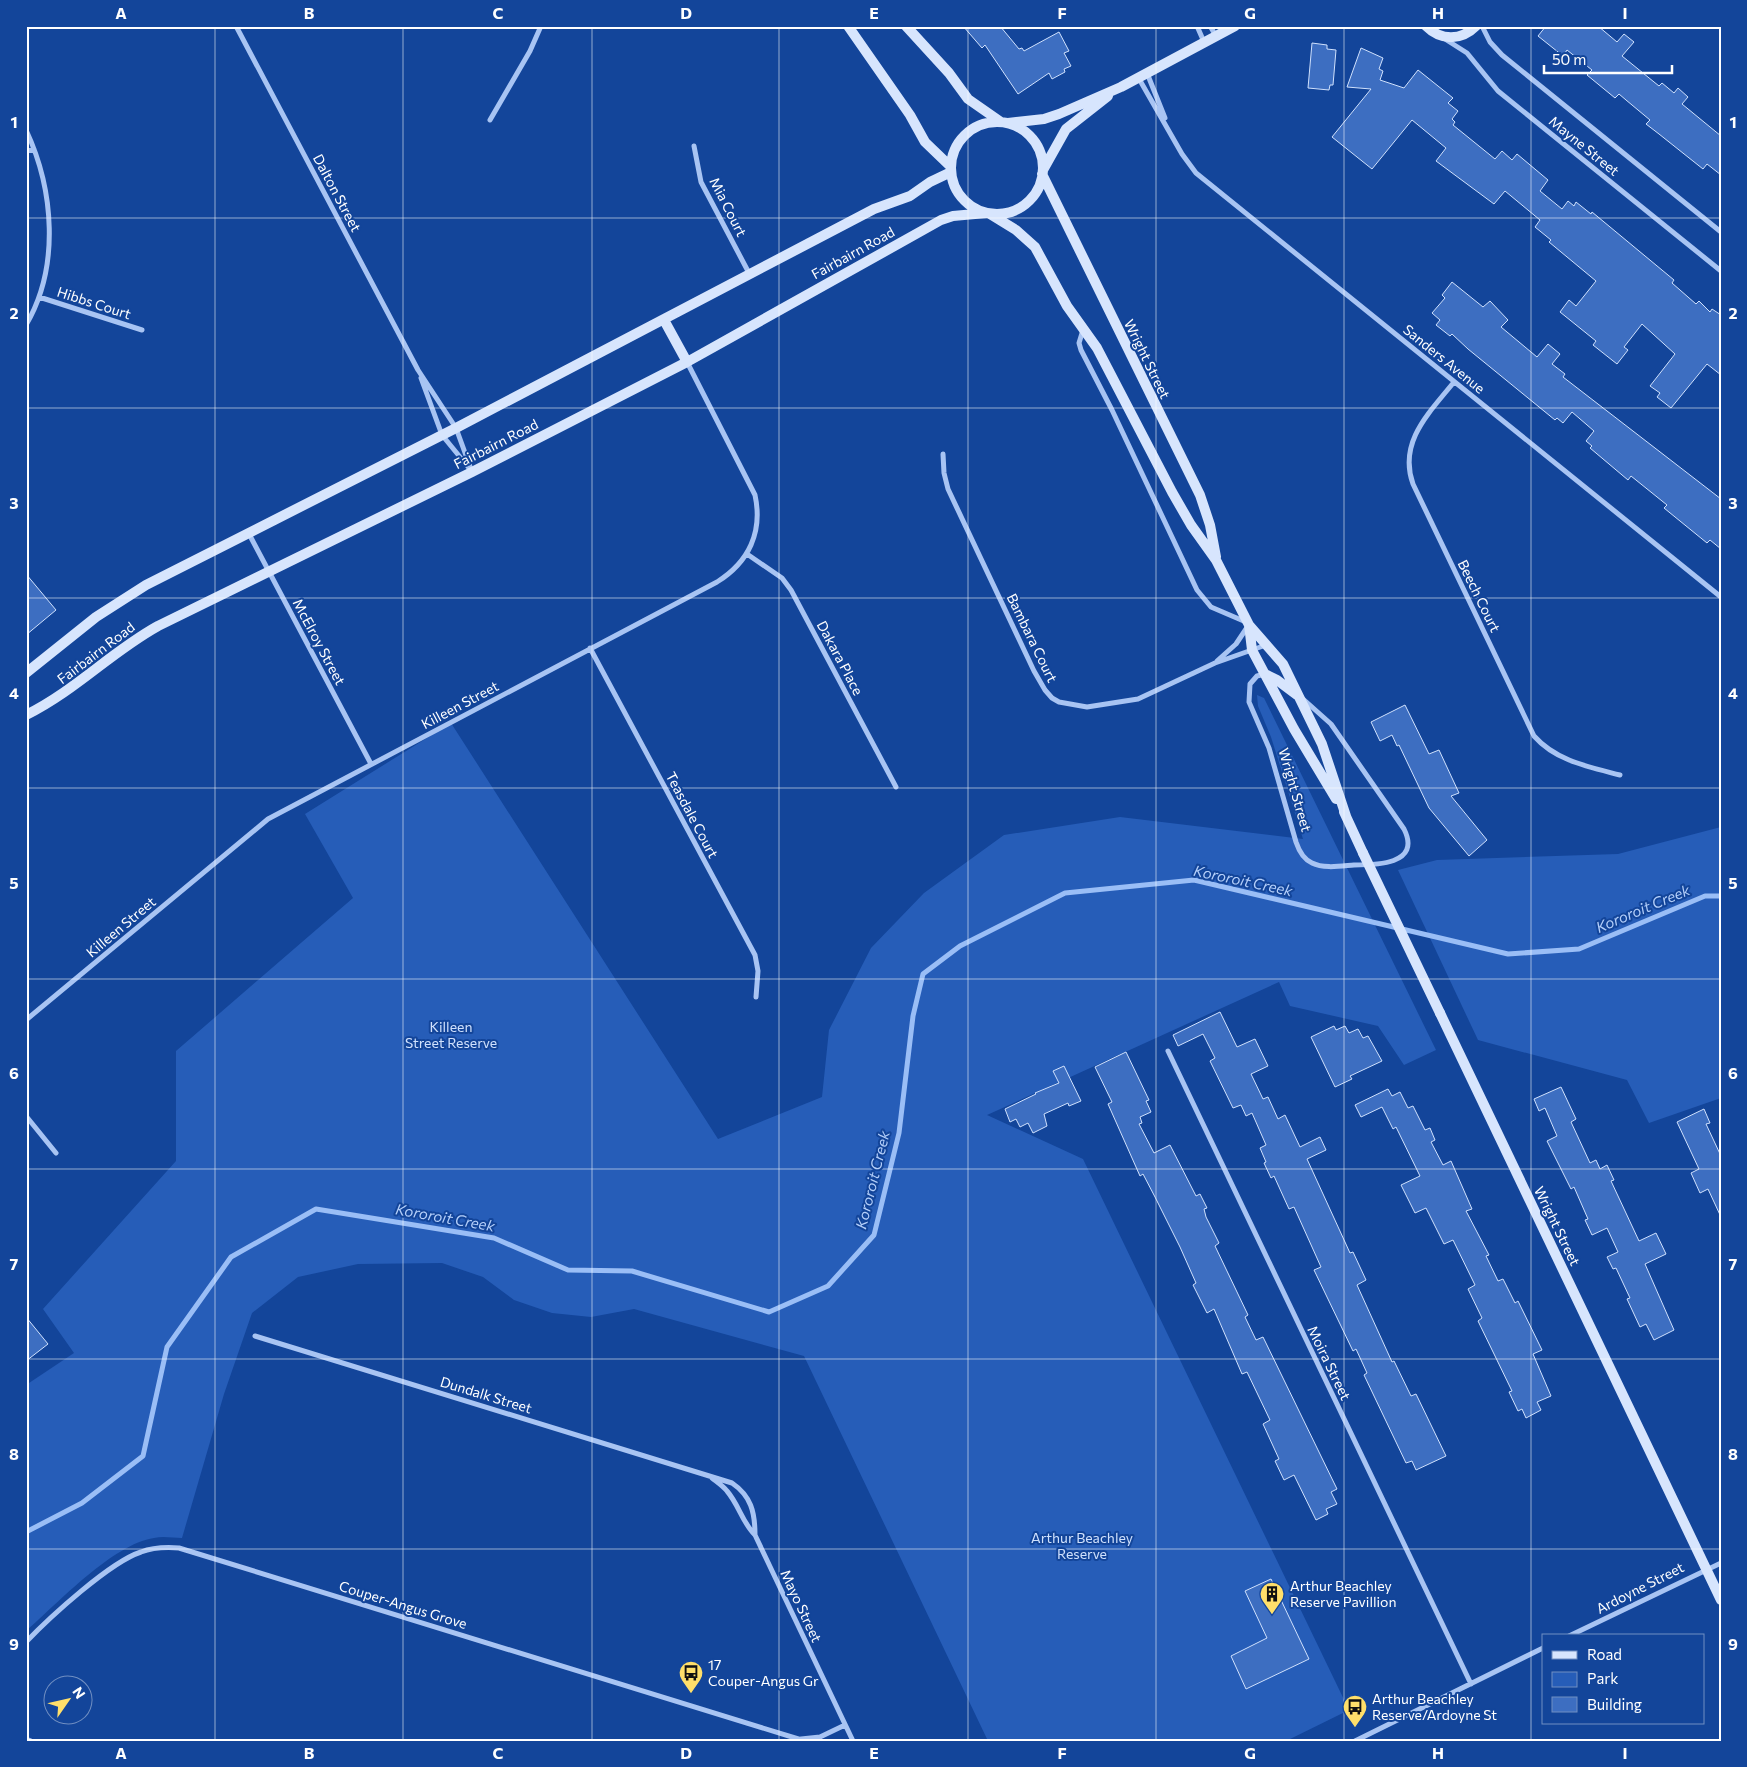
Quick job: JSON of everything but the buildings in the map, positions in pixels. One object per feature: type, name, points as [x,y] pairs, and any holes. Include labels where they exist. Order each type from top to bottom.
[{"type":"street","name":"Dalton Street","points":[[236,26],[418,370],[456,428],[472,472]]},
{"type":"street","points":[[490,120],[530,51],[540,26]]},
{"type":"street","points":[[848,26],[902,103],[925,142],[951,170]]},
{"type":"street","points":[[906,26],[949,73],[968,99],[1005,123],[1022,130],[1034,140],[1041,155],[1043,172]]},
{"type":"street","points":[[1197,26],[1204,43]]},
{"type":"street","points":[[1210,26],[1216,36]]},
{"type":"street","points":[[1121,86],[1066,129],[1043,172],[1036,193],[1022,207],[1003,214],[988,213],[964,200],[956,190],[951,170],[955,148],[967,133],[983,124],[1044,119],[1121,86],[1235,26]]},
{"type":"street","points":[[1426,26],[1437,35],[1458,37],[1476,26]]},
{"type":"street","name":"Mayne Street","points":[[1482,26],[1493,46],[1502,55],[1721,232]]},
{"type":"street","name":"Mayne Street","points":[[1437,35],[1467,53],[1498,91],[1721,271]]},
{"type":"street","name":"Sanders Avenue","points":[[1142,75],[1149,100],[1167,126]]},
{"type":"street","name":"Sanders Avenue","points":[[1142,75],[1167,126],[1186,160],[1196,173],[1721,597]]},
{"type":"street","points":[[26,130],[34,149],[48,199],[49,238],[40,297],[26,325]]},
{"type":"street","name":"Mia Court","points":[[694,146],[701,182],[750,276]]},
{"type":"street","points":[[26,151],[34,149]]},
{"type":"street","name":"Fairbairn Road","points":[[26,673],[96,617],[138,590],[248,531],[328,494],[750,276],[874,209],[910,196],[951,170]]},
{"type":"street","name":"Wright Street","points":[[1043,172],[1200,495],[1210,525],[1216,560]]},
{"type":"street","name":"Fairbairn Road","points":[[26,715],[78,685],[136,638],[268,571],[472,472],[687,362],[941,220],[953,216],[988,213]]},
{"type":"street","name":"Wright Street","points":[[988,213],[1016,230],[1035,247],[1068,306],[1102,357],[1178,503],[1216,560],[1248,624],[1283,664],[1322,744],[1346,816]]},
{"type":"street","name":"Hibbs Court","points":[[40,297],[142,330]]},
{"type":"street","points":[[664,320],[687,362]]},
{"type":"street","name":"Wright Street","points":[[1083,328],[1080,344],[1081,350],[1112,410],[1197,590],[1211,607],[1248,624]]},
{"type":"street","name":"Killeen Street","points":[[26,1020],[268,819],[717,582],[734,570],[747,554],[757,525],[755,495],[687,362]]},
{"type":"street","name":"Dalton Street","points":[[418,370],[442,435],[472,472]]},
{"type":"street","name":"Beech Court","points":[[1454,382],[1413,436],[1408,462],[1412,484],[1534,736],[1542,744],[1564,758],[1620,775]]},
{"type":"street","name":"Bambara Court","points":[[943,454],[944,473],[948,488],[1034,671],[1052,698],[1059,702],[1086,706],[1138,699],[1215,663],[1266,645]]},
{"type":"street","name":"McElroy Street","points":[[248,531],[371,764]]},
{"type":"street","name":"Dakara Place","points":[[747,554],[778,575],[791,590],[896,787]]},
{"type":"street","name":"Wright Street","points":[[1248,624],[1252,650],[1346,816],[1721,1600]]},
{"type":"street","name":"Bambara Court","points":[[1215,663],[1236,644],[1248,624]]},
{"type":"street","name":"Teasdale Court","points":[[590,648],[755,956],[758,971],[756,997]]},
{"type":"street","points":[[1265,674],[1299,696]]},
{"type":"street","name":"Wright Street","points":[[1265,674],[1257,676],[1250,684],[1249,702],[1269,748],[1298,848],[1304,858],[1315,864],[1325,866],[1385,864],[1395,861],[1406,848],[1407,837],[1404,829],[1331,724],[1299,696]]},
{"type":"street","name":"Moira Street","points":[[1168,1051],[1471,1684]]},
{"type":"street","points":[[26,1116],[56,1153]]},
{"type":"street","name":"Dundalk Street","points":[[256,1336],[709,1476]]},
{"type":"street","name":"Mayo Street","points":[[709,1476],[732,1483],[741,1490],[752,1505],[755,1517],[755,1535]]},
{"type":"street","name":"Mayo Street","points":[[709,1476],[727,1490],[737,1506],[745,1525],[755,1535],[853,1741]]},
{"type":"street","name":"Couper-Angus Grove","points":[[26,1642],[102,1575],[124,1559],[140,1552],[161,1547],[179,1548],[805,1741]]},
{"type":"street","name":"Ardoyne Street","points":[[1573,1634],[1706,1568],[1721,1563]]},
{"type":"street","points":[[1355,1741],[1542,1648]]},
{"type":"street","name":"Couper-Angus Grove","points":[[798,1739],[820,1737],[845,1725]]},
{"type":"street","points":[[26,1739],[31,1741]]},
{"type":"green space","points":[[1257,695],[1264,698],[1436,1050],[1404,1065],[1378,1026],[1290,1006],[1279,982],[987,1115],[1083,1159],[1349,1710],[1286,1741],[988,1741],[804,1356],[634,1309],[591,1317],[552,1313],[514,1300],[483,1277],[442,1263],[358,1264],[298,1277],[252,1313],[224,1394],[182,1538],[154,1538],[121,1551],[87,1576],[26,1631],[26,1385],[74,1353],[43,1309],[176,1161],[176,1051],[353,898],[305,814],[451,723],[718,1139],[822,1097],[829,1030],[871,948],[924,893],[1004,835],[1120,817],[1303,839],[1271,737],[1258,706]]},
{"type":"green space","points":[[1721,827],[1721,1098],[1649,1123],[1627,1080],[1478,1040],[1398,870],[1437,860],[1618,854]]},
{"type":"waterway","name":"Kororoit Creek","points":[[26,1532],[82,1503],[143,1456],[167,1347],[231,1257],[316,1209],[494,1238],[568,1270],[632,1271],[769,1312],[828,1286],[874,1235],[899,1133],[913,1016],[923,974],[960,946],[1065,893],[1194,880],[1508,954],[1579,949],[1705,896],[1721,896]]},
{"type":"place","name":"Arthur Beachley Reserve Pavillion","points":[[1272,1615]]},
{"type":"place","name":"17 Couper-Angus Gr","points":[[691,1694]]},
{"type":"place","name":"Arthur Beachley Reserve/Ardoyne St","points":[[1355,1728]]},
{"type":"park label","name":"Killeen Street Reserve","points":[[451,1036]]},
{"type":"park label","name":"Arthur Beachley Reserve","points":[[1082,1546]]}]
